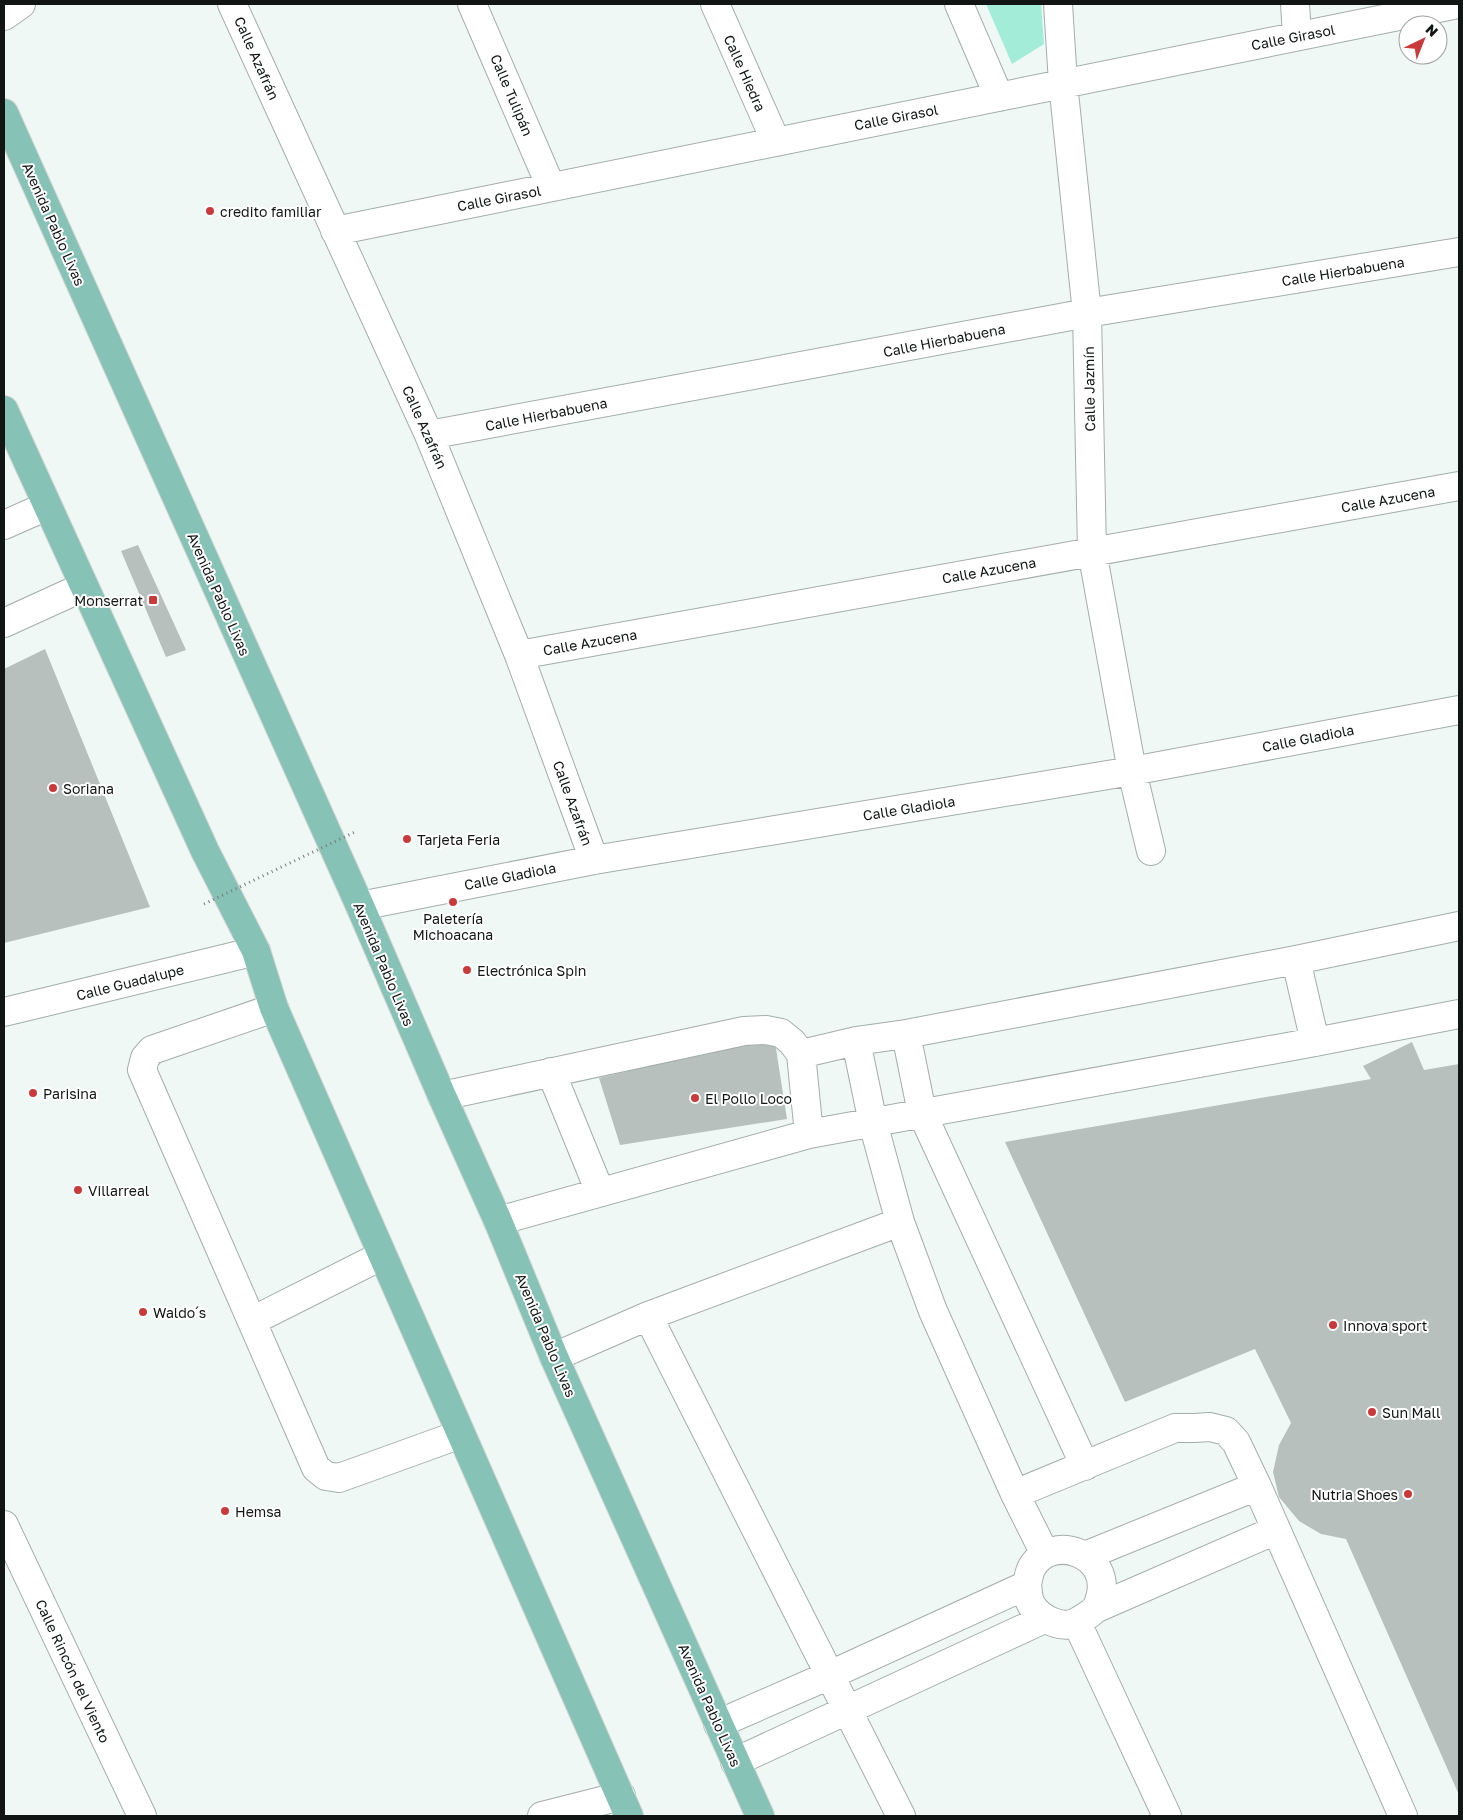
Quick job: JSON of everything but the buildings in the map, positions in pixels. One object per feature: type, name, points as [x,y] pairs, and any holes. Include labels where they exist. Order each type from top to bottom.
[{"type":"main road","name":"Avenida Pablo Livas","points":[[4,113],[360,906],[498,1221],[554,1357],[760,1816]]},
{"type":"main road","points":[[4,410],[205,851],[256,951],[274,1008],[381,1256],[625,1806]]},
{"type":"street","points":[[4,16],[21,4]]},
{"type":"street","name":"Calle Azafrán","points":[[232,4],[430,435],[519,655],[594,860]]},
{"type":"street","name":"Calle Tulipán","points":[[472,4],[551,187]]},
{"type":"street","name":"Calle Hiedra","points":[[715,4],[776,142]]},
{"type":"street","points":[[959,4],[999,97]]},
{"type":"street","name":"Calle Jazmín","points":[[1058,4],[1087,313],[1092,552],[1132,771],[1151,851]]},
{"type":"street","points":[[1295,4],[1297,36]]},
{"type":"street","name":"Calle Girasol","points":[[335,231],[1458,4]]},
{"type":"street","name":"Calle Hierbabuena","points":[[430,435],[1087,313],[1459,252]]},
{"type":"street","name":"Calle Azucena","points":[[519,655],[1459,486]]},
{"type":"street","points":[[4,525],[47,506]]},
{"type":"street","points":[[4,623],[83,586]]},
{"type":"street","name":"Calle Gladiola","points":[[360,906],[594,860],[1132,771],[1459,710]]},
{"type":"street","points":[[800,1054],[856,1040],[906,1034],[1296,960],[1459,926]]},
{"type":"street","name":"Calle Guadalupe","points":[[4,1012],[256,951]]},
{"type":"street","points":[[1296,960],[1315,1042]]},
{"type":"street","points":[[274,1008],[152,1050],[145,1058],[142,1070],[316,1468],[326,1476],[339,1478],[461,1434]]},
{"type":"street","points":[[498,1221],[808,1134],[1459,1014]]},
{"type":"street","points":[[442,1096],[744,1031],[766,1030],[781,1033],[792,1042],[800,1054],[808,1134]]},
{"type":"street","points":[[906,1034],[922,1113],[1085,1466]]},
{"type":"street","points":[[856,1040],[874,1123],[900,1222],[933,1311],[1015,1494],[1045,1554]]},
{"type":"street","points":[[551,1072],[600,1192]]},
{"type":"street","points":[[554,1357],[648,1316],[900,1222]]},
{"type":"street","points":[[252,1321],[381,1256]]},
{"type":"street","points":[[648,1316],[901,1816]]},
{"type":"street","points":[[1015,1494],[1175,1428],[1210,1428],[1226,1431],[1236,1442],[1403,1816]]},
{"type":"street","points":[[1085,1556],[1256,1486]]},
{"type":"street","name":"Calle Rincón del Viento","points":[[4,1525],[142,1816]]},
{"type":"street","points":[[1087,1615],[1102,1589],[1098,1570],[1085,1556],[1066,1549],[1045,1554],[1032,1566],[1027,1585],[1031,1604],[1044,1619],[1063,1625],[1087,1615],[1276,1530]]},
{"type":"street","points":[[718,1724],[830,1676],[1027,1585]]},
{"type":"street","points":[[1087,1615],[1167,1816]]},
{"type":"street","points":[[735,1762],[1044,1619]]},
{"type":"street","points":[[542,1816],[625,1806]]},
{"type":"path","points":[[204,904],[357,831]]},
{"type":"green space","points":[[986,4],[1041,4],[1044,44],[1012,64]]},
{"type":"place","name":"credito familiar","points":[[210,211]]},
{"type":"place","name":"Monserrat","points":[[153,600]]},
{"type":"place","name":"Soriana","points":[[53,788]]},
{"type":"place","name":"Tarjeta Feria","points":[[407,839]]},
{"type":"place","name":"Paletería Michoacana","points":[[453,902]]},
{"type":"place","name":"Electrónica Spin","points":[[467,970]]},
{"type":"place","name":"Parisina","points":[[33,1093]]},
{"type":"place","name":"El Pollo Loco","points":[[695,1098]]},
{"type":"place","name":"Villarreal","points":[[78,1190]]},
{"type":"place","name":"Waldo´s","points":[[143,1312]]},
{"type":"place","name":"Innova sport","points":[[1333,1325]]},
{"type":"place","name":"Sun Mall","points":[[1372,1412]]},
{"type":"place","name":"Nutria Shoes","points":[[1408,1494]]},
{"type":"place","name":"Hemsa","points":[[225,1511]]}]
